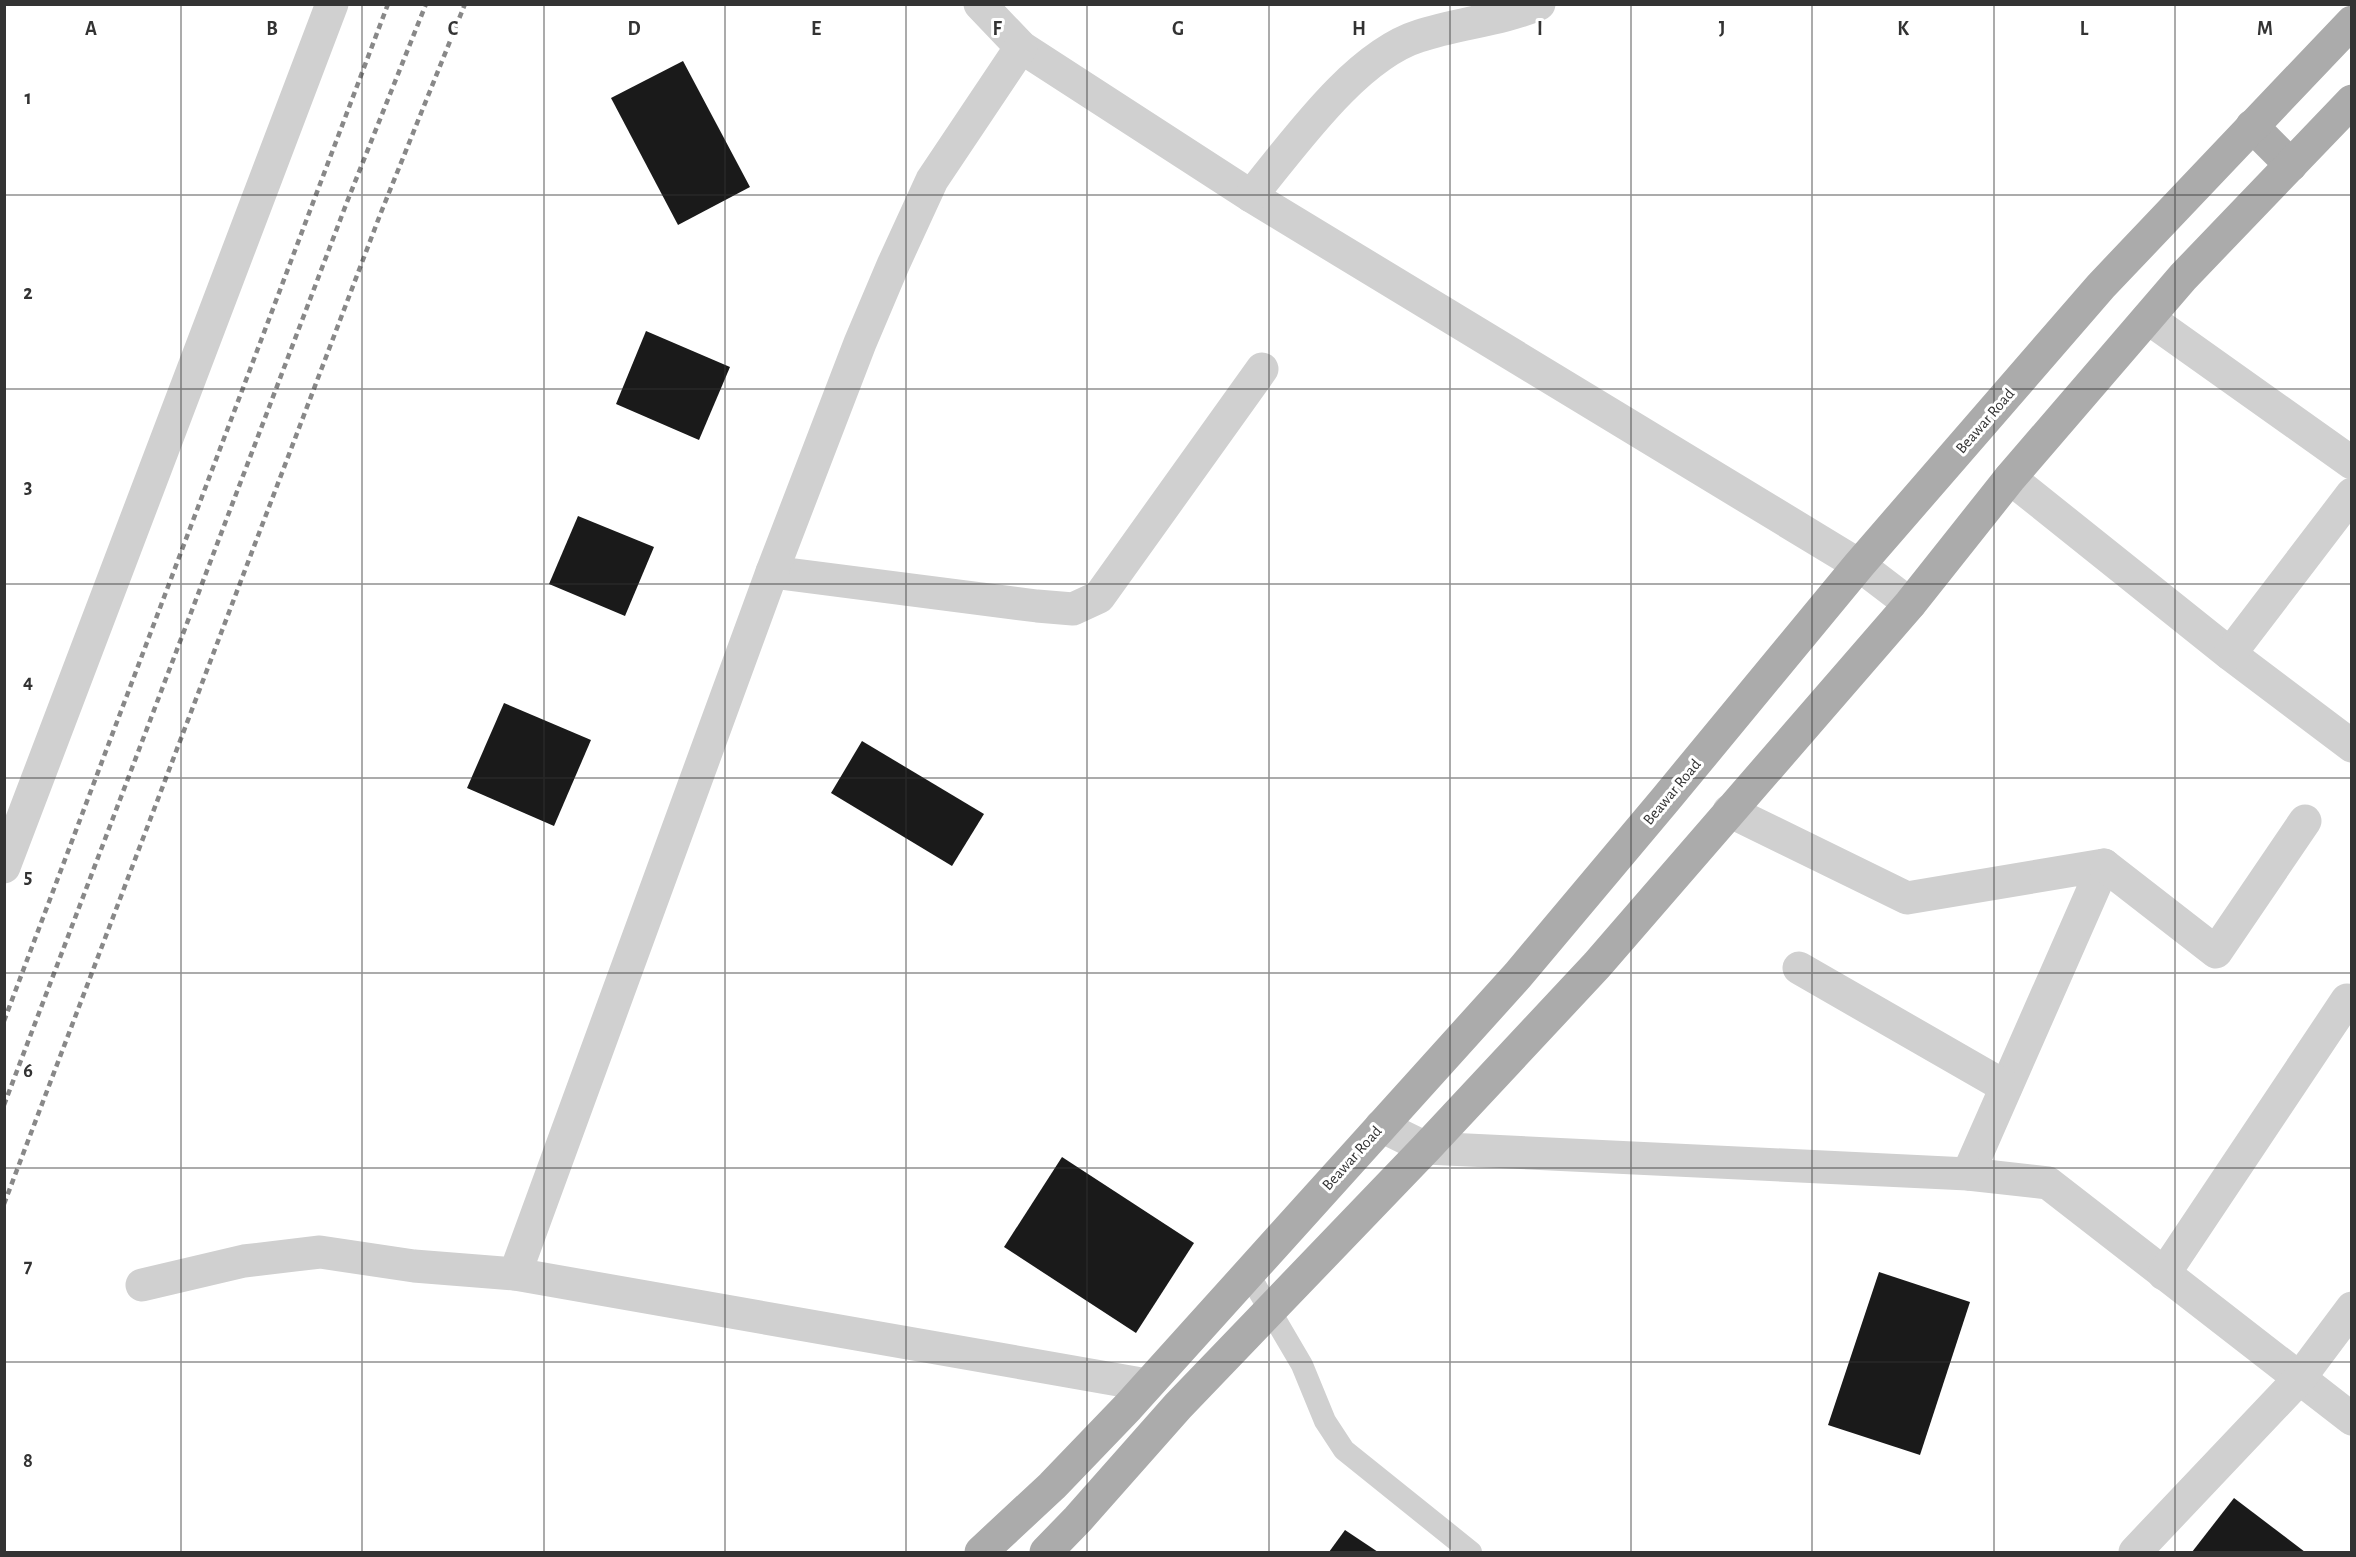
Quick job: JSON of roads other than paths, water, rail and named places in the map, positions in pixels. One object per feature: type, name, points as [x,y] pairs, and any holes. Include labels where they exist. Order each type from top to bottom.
[{"type":"main road","name":"Beawar Road","points":[[981,1552],[1052,1486],[1138,1396],[1381,1126],[1574,909],[1858,565],[2101,286],[2352,22]]},
{"type":"main road","points":[[1046,1552],[1269,1308],[1426,1148],[1597,965],[1910,604],[2010,478],[2183,277],[2352,101]]},
{"type":"main road","points":[[2252,126],[2291,165]]},
{"type":"street","points":[[4,867],[332,4]]},
{"type":"street","points":[[980,4],[1021,47],[1251,196],[1858,565],[1910,604]]},
{"type":"street","points":[[1251,196],[1315,118],[1354,78],[1386,51],[1417,36],[1539,4]]},
{"type":"street","points":[[515,1274],[772,572],[860,343],[932,180],[1021,47]]},
{"type":"street","points":[[2148,318],[2352,463]]},
{"type":"street","points":[[772,572],[1073,609],[1099,597],[1262,369]]},
{"type":"street","points":[[2010,478],[2230,654],[2352,746]]},
{"type":"street","points":[[2230,654],[2352,494]]},
{"type":"street","points":[[1729,811],[1907,898],[2104,865],[2216,952],[2305,821]]},
{"type":"street","points":[[1968,1174],[2104,865]]},
{"type":"street","points":[[1799,968],[2006,1087]]},
{"type":"street","points":[[2164,1274],[2347,1000]]},
{"type":"street","points":[[1381,1126],[1426,1148],[1968,1174],[2048,1183],[2352,1419]]},
{"type":"street","points":[[142,1285],[244,1261],[320,1252],[414,1266],[515,1274],[1138,1396]]},
{"type":"street","points":[[2135,1552],[2299,1379],[2352,1308]]},
{"type":"lane","points":[[1248,1273],[1302,1365],[1325,1421],[1344,1450],[1471,1552]]},
{"type":"railway","points":[[4,1021],[388,4]]},
{"type":"railway","points":[[4,1105],[347,202],[426,4]]},
{"type":"railway","points":[[4,1204],[380,215],[465,4]]}]
